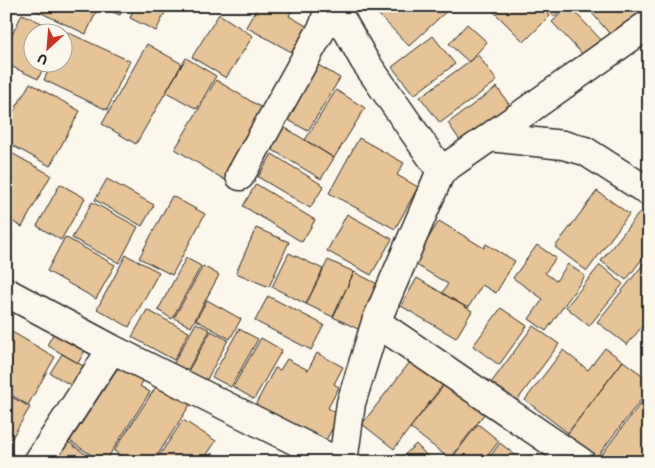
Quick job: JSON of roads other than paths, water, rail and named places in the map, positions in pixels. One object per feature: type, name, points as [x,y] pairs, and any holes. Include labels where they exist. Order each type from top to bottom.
[{"type":"street","points":[[240,176],[324,26],[328,6]]},
{"type":"street","points":[[334,6],[364,60],[441,171]]},
{"type":"street","points":[[343,462],[351,403],[376,322],[441,171],[649,24]]},
{"type":"street","points":[[490,136],[563,145],[585,151],[649,192]]},
{"type":"street","points":[[6,292],[112,349],[338,462]]},
{"type":"street","points":[[376,322],[581,462]]},
{"type":"street","points":[[38,462],[112,349]]}]
